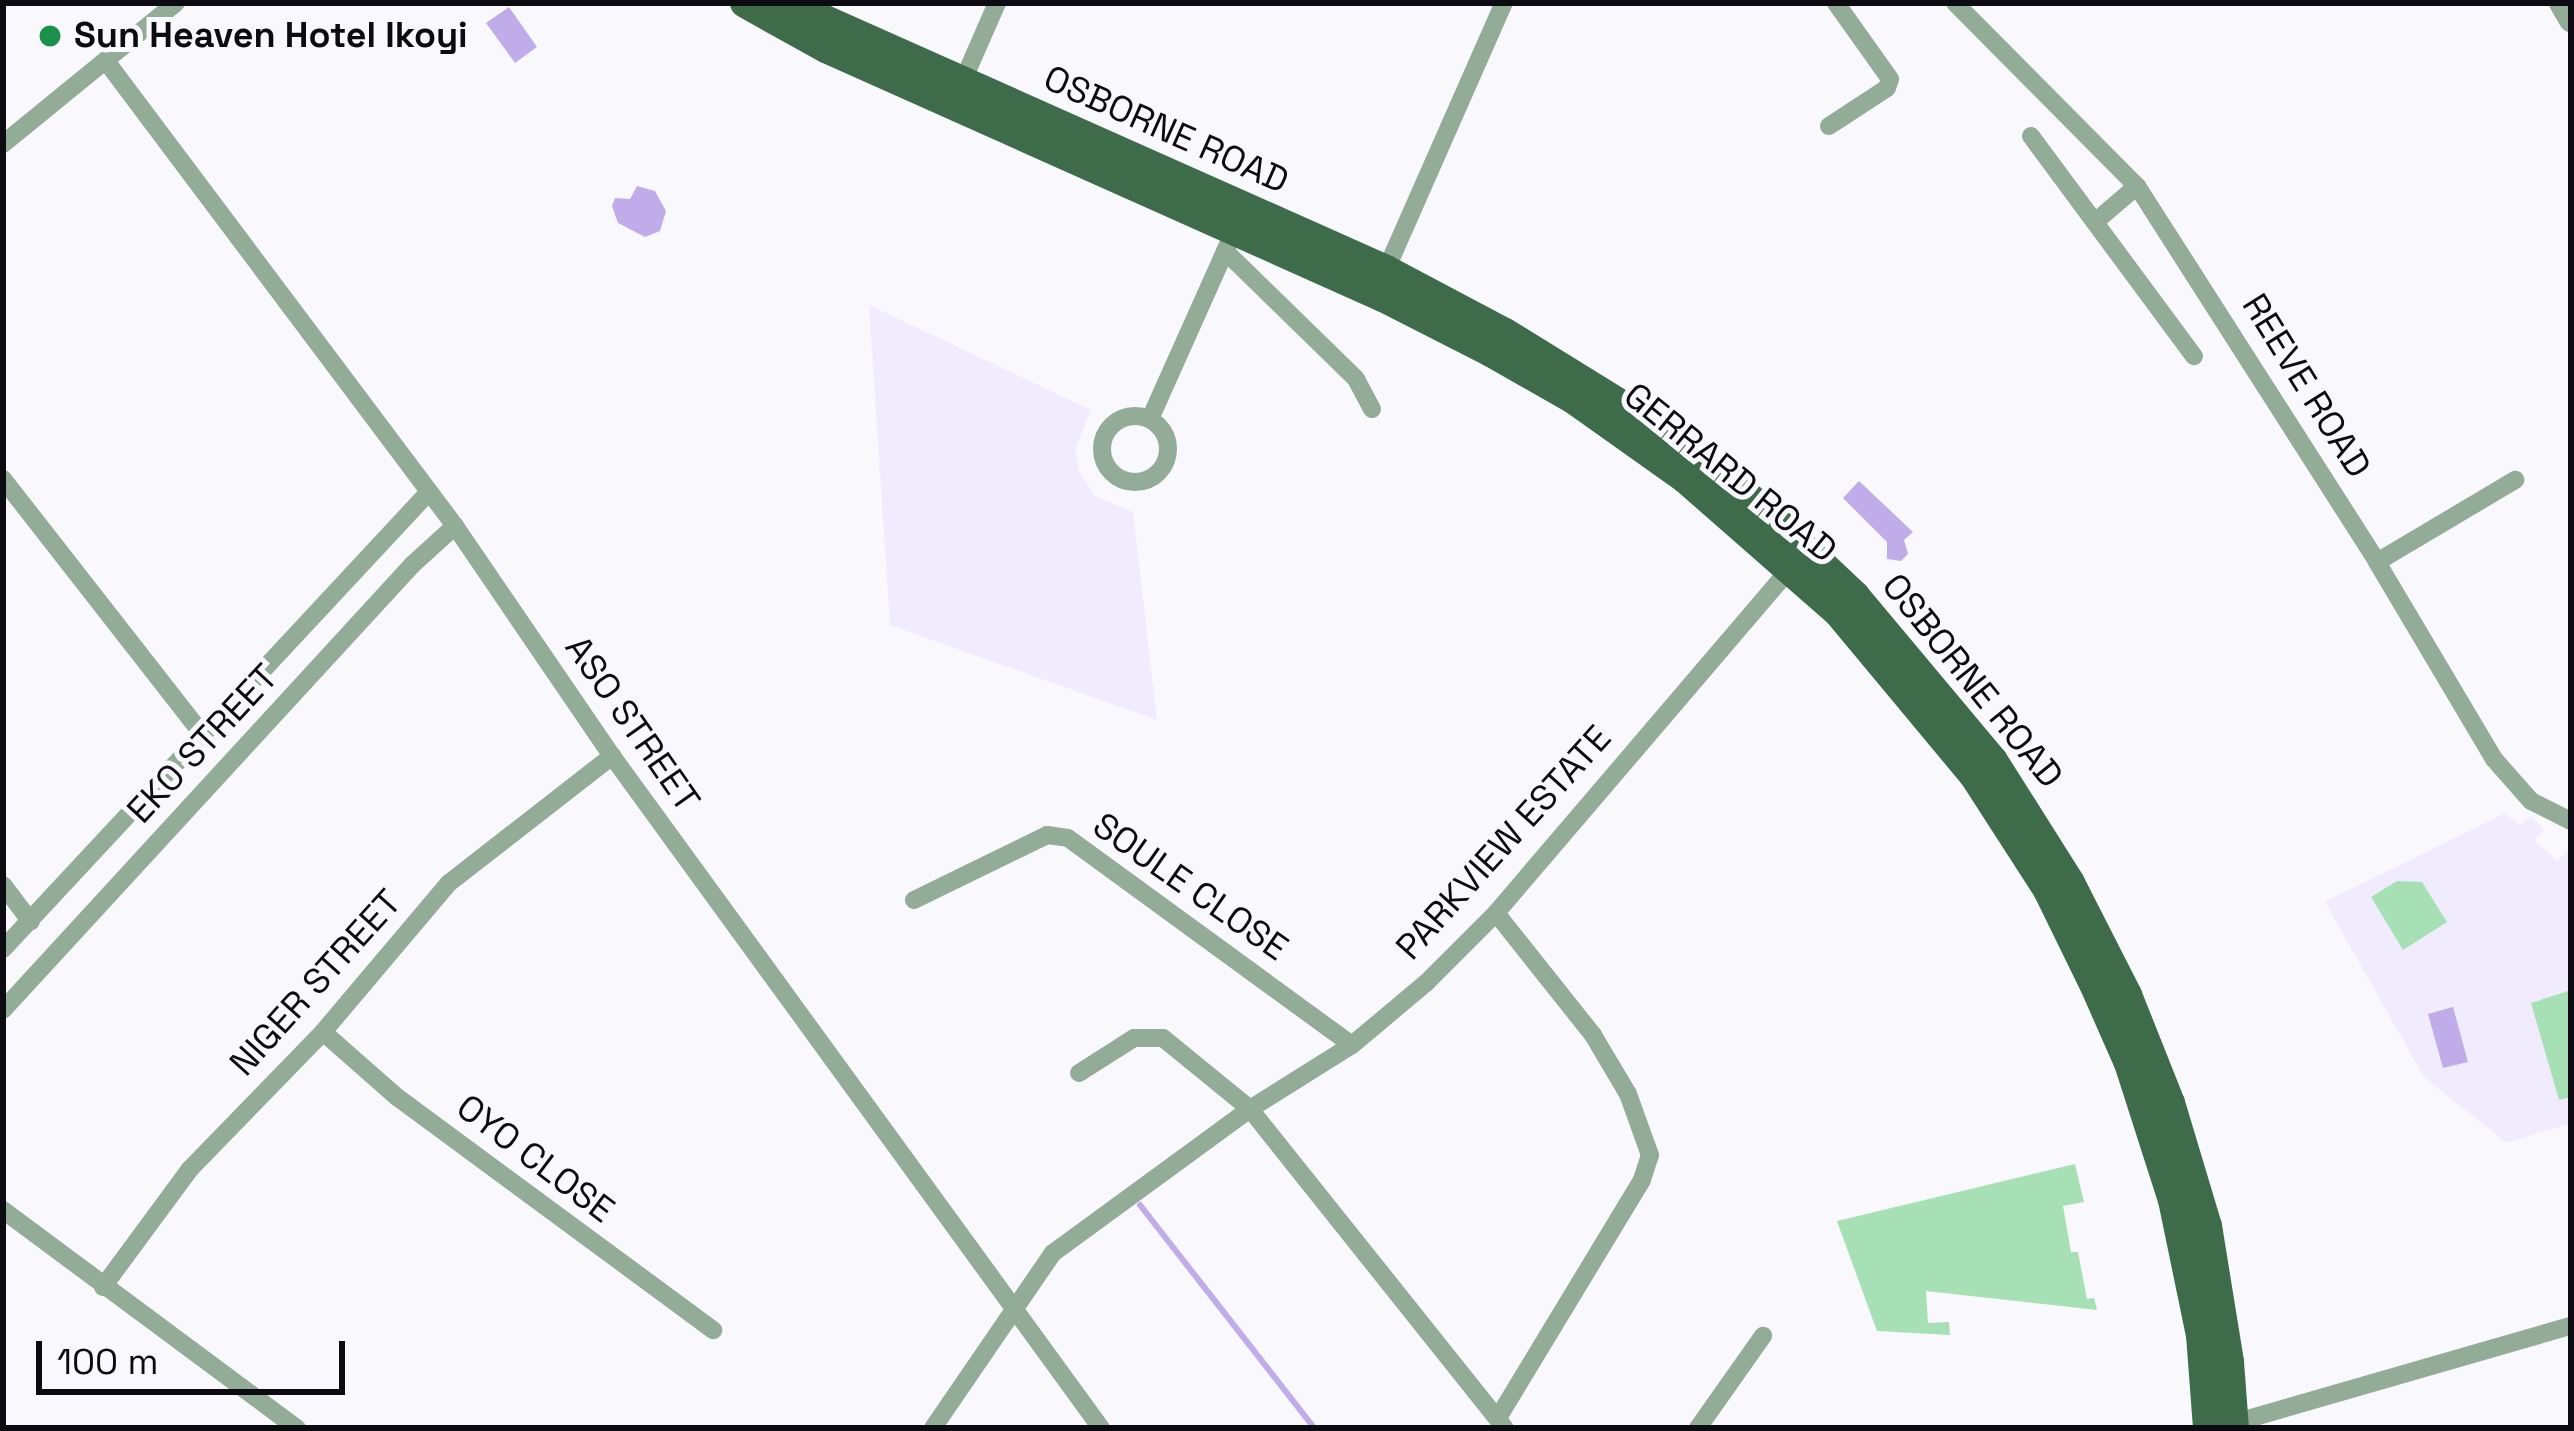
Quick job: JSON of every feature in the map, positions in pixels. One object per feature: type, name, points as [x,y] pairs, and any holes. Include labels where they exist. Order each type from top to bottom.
[{"type":"main road","name":"GERRARD ROAD","points":[[745,3],[826,48],[1230,241],[1383,297],[1575,400],[1686,479],[1791,568],[1886,664],[1974,775],[2048,890],[2129,1064],[2174,1200],[2225,1426]]},
{"type":"main road","name":"OSBORNE ROAD","points":[[787,3],[1386,270],[1588,380],[1740,489],[1855,596],[1993,761],[2100,939],[2170,1103],[2206,1226],[2225,1426]]},
{"type":"street","points":[[3,144],[176,3]]},
{"type":"street","points":[[962,83],[997,3]]},
{"type":"street","points":[[1386,270],[1504,3]]},
{"type":"street","points":[[1828,126],[1886,88],[1890,79],[1836,3]]},
{"type":"street","name":"REEVE ROAD","points":[[1955,3],[2137,186],[2377,562],[2494,759],[2531,801],[2571,821]]},
{"type":"street","points":[[2561,3],[2571,20]]},
{"type":"street","name":"ASO STREET","points":[[106,61],[455,526],[612,756],[1101,1428]]},
{"type":"street","points":[[2031,136],[2194,356]]},
{"type":"street","points":[[2095,222],[2137,186]]},
{"type":"street","points":[[1150,419],[1230,241],[1356,380],[1372,409]]},
{"type":"street","points":[[3,479],[201,732]]},
{"type":"street","points":[[2377,562],[2516,480]]},
{"type":"street","name":"EKO STREET","points":[[3,949],[428,493]]},
{"type":"street","name":"EKO STREET","points":[[3,1010],[412,566],[455,526]]},
{"type":"street","name":"PARKVIEW ESTATE","points":[[933,1428],[1039,1267],[1077,1231],[1250,1109],[1352,1045],[1426,983],[1496,913],[1791,568]]},
{"type":"street","name":"NIGER STREET","points":[[104,1287],[190,1169],[322,1032],[449,883],[612,756]]},
{"type":"street","name":"SOULE CLOSE","points":[[914,900],[1047,836],[1068,838],[1352,1045]]},
{"type":"street","points":[[3,885],[31,922]]},
{"type":"street","points":[[1079,1073],[1133,1038],[1163,1038],[1250,1109],[1502,1422],[1642,1180],[1650,1155],[1628,1094],[1593,1035],[1496,913]]},
{"type":"street","name":"OYO CLOSE","points":[[322,1032],[397,1097],[713,1330]]},
{"type":"street","points":[[3,1210],[296,1428]]},
{"type":"street","points":[[2225,1426],[2571,1326]]},
{"type":"street","points":[[1698,1428],[1763,1336]]},
{"type":"shaded area","points":[[509,7],[537,47],[515,63],[486,23]]},
{"type":"shaded area","points":[[637,186],[655,191],[666,211],[660,231],[645,237],[618,223],[612,206],[615,198],[630,199]]},
{"type":"shaded area","points":[[869,305],[1091,410],[1075,449],[1079,471],[1095,496],[1133,512],[1157,720],[890,625]]},
{"type":"shaded area","points":[[1859,481],[1913,532],[1904,540],[1908,554],[1901,561],[1887,559],[1887,542],[1843,498]]},
{"type":"shaded area","points":[[2505,813],[2520,826],[2531,816],[2544,830],[2534,840],[2557,861],[2571,849],[2571,1123],[2507,1143],[2424,1077],[2325,902]]},
{"type":"shaded area","points":[[2453,1007],[2468,1062],[2443,1068],[2428,1014]]},
{"type":"green space","points":[[2397,881],[2422,882],[2447,922],[2403,950],[2371,897]]},
{"type":"green space","points":[[2571,990],[2571,1097],[2559,1100],[2531,1003]]},
{"type":"green space","points":[[2075,1164],[2084,1202],[2063,1206],[2071,1252],[2078,1252],[2087,1299],[2094,1298],[2097,1310],[1926,1291],[1928,1323],[1949,1322],[1950,1335],[1877,1331],[1837,1221]]},
{"type":"waterway","points":[[1140,1205],[1314,1428]]},
{"type":"place","name":"Sun Heaven Hotel Ikoyi","points":[[50,36]]}]
